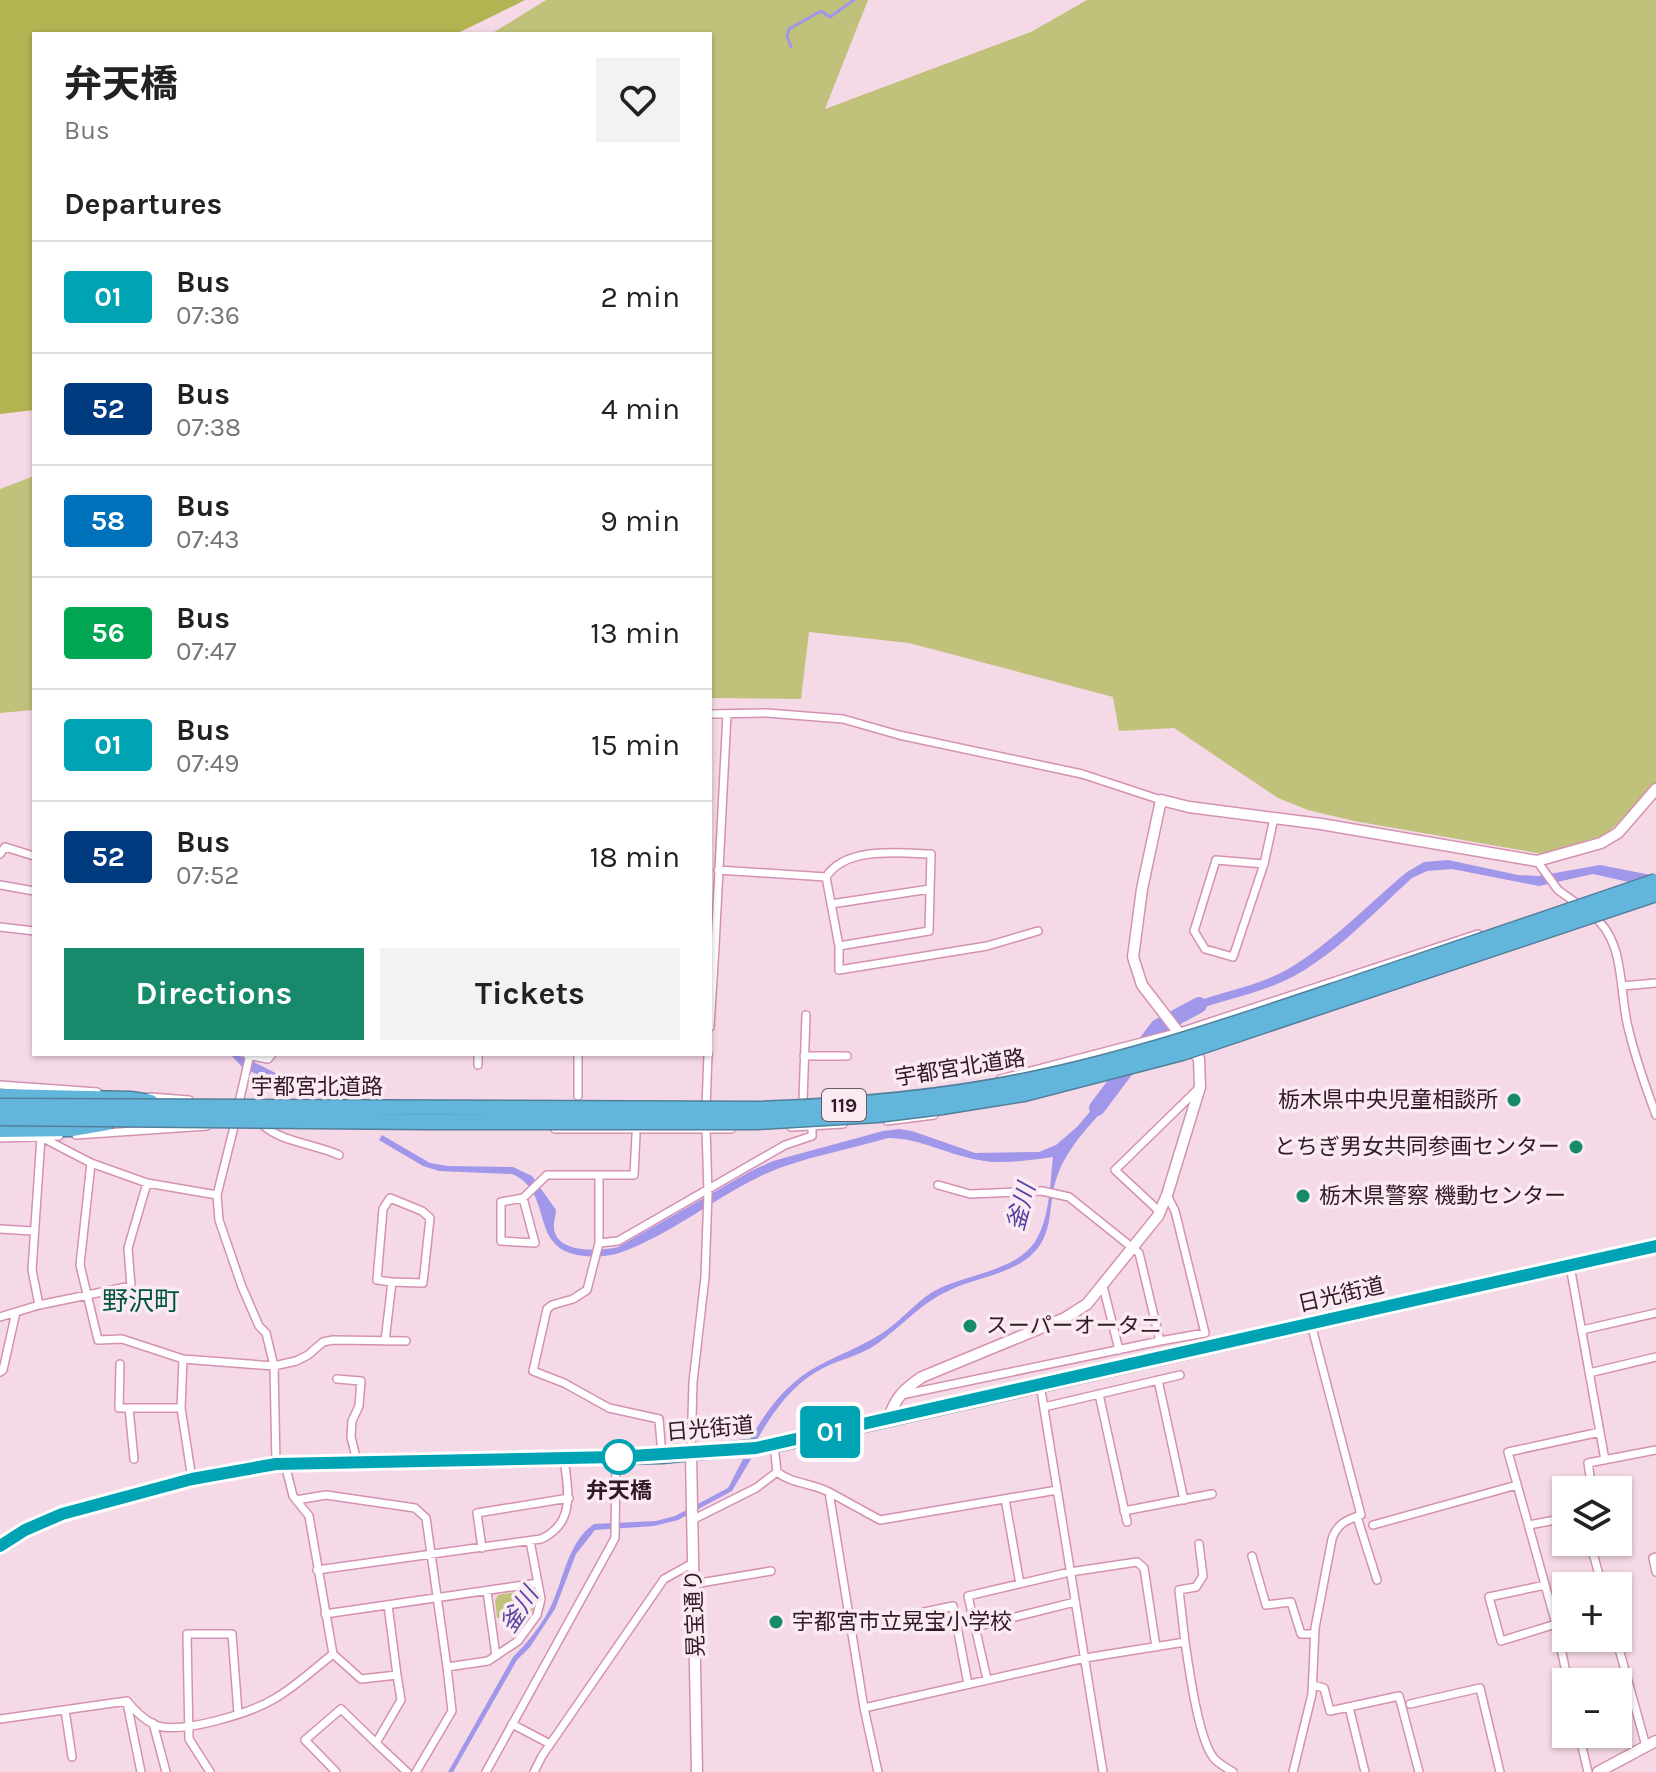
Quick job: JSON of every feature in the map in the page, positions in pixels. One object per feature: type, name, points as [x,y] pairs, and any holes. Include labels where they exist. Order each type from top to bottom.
[{"type":"highway","name":"宇都宮北道路","points":[[0,1106],[758,1109],[833,1106],[940,1095],[1021,1082],[1178,1042],[1656,881]]},
{"type":"highway","name":"宇都宮北道路","points":[[0,1118],[757,1122],[877,1115],[942,1107],[1024,1094],[1182,1053],[1656,897]]},
{"type":"highway","points":[[0,1096],[130,1099],[184,1107]]},
{"type":"highway","points":[[0,1130],[72,1129],[127,1120]]},
{"type":"highway","name":"日光街道","points":[[3,1539],[62,1514],[192,1479],[280,1463],[662,1456],[774,1445],[1656,1246]]},
{"type":"street","points":[[712,714],[767,713],[843,719],[899,735],[1082,774],[1189,807],[1274,818],[1540,865],[1601,843],[1618,833],[1656,789]]},
{"type":"street","points":[[712,974],[727,714]]},
{"type":"street","points":[[889,1418],[894,1402],[922,1377],[1065,1318],[1087,1304],[1160,1212],[1200,1087],[1199,1059],[1142,985],[1133,957],[1142,889],[1161,800]]},
{"type":"street","points":[[1264,864],[1216,860],[1194,931],[1205,949],[1233,957],[1264,864],[1274,818]]},
{"type":"street","points":[[0,854],[5,847],[32,855]]},
{"type":"street","points":[[712,850],[719,850]]},
{"type":"street","points":[[839,946],[929,931],[931,854],[860,855],[832,868],[826,877],[839,946],[839,970],[987,946],[1038,931]]},
{"type":"street","points":[[1540,865],[1558,890],[1603,923],[1614,946],[1628,1028],[1656,1115]]},
{"type":"street","points":[[718,870],[826,877]]},
{"type":"street","points":[[0,1085],[239,1103],[706,1104],[855,1099],[979,1084],[1179,1030],[1656,874]]},
{"type":"street","points":[[0,885],[32,891]]},
{"type":"street","points":[[831,904],[930,889]]},
{"type":"street","points":[[0,1138],[234,1125],[706,1130],[905,1119],[1023,1099],[1196,1054],[1598,920],[1656,897]]},
{"type":"street","points":[[0,927],[32,931]]},
{"type":"street","points":[[1622,986],[1656,983]]},
{"type":"street","points":[[803,1101],[806,1015]]},
{"type":"street","points":[[248,1056],[217,1195],[219,1220],[259,1326],[266,1333],[274,1366],[280,1463],[296,1500],[309,1516],[333,1654],[361,1679],[397,1675]]},
{"type":"street","points":[[478,1056],[478,1065]]},
{"type":"street","points":[[578,1056],[578,1096]]},
{"type":"street","points":[[691,1454],[693,1382],[705,1277],[708,1056]]},
{"type":"street","points":[[804,1056],[847,1056]]},
{"type":"street","points":[[1160,1212],[1115,1170],[1200,1087]]},
{"type":"street","points":[[263,1125],[274,1135],[318,1146],[339,1155]]},
{"type":"street","points":[[599,1243],[618,1241],[785,1145],[812,1136],[812,1126]]},
{"type":"street","points":[[523,1198],[535,1243],[501,1241],[501,1202],[523,1198],[547,1175],[634,1175],[636,1135]]},
{"type":"street","points":[[41,1137],[91,1163],[147,1183],[217,1195]]},
{"type":"street","points":[[39,1305],[32,1270],[41,1137]]},
{"type":"street","points":[[91,1163],[80,1265],[98,1340],[122,1339],[183,1359],[274,1366],[296,1361],[323,1342],[406,1341]]},
{"type":"street","points":[[599,1175],[599,1243],[587,1290],[547,1309],[533,1371],[564,1383],[609,1408],[659,1419],[662,1456]]},
{"type":"street","points":[[0,1317],[39,1305],[131,1286],[128,1248],[147,1183]]},
{"type":"street","points":[[938,1185],[970,1194],[1042,1191],[1069,1197],[1134,1246],[1141,1260],[1160,1341]]},
{"type":"street","points":[[899,1396],[1205,1333],[1175,1211],[1167,1195]]},
{"type":"street","points":[[390,1198],[422,1211],[430,1218],[423,1283],[392,1282],[377,1280],[383,1209],[390,1198]]},
{"type":"street","points":[[0,1229],[33,1231]]},
{"type":"street","points":[[1570,1266],[1605,1460]]},
{"type":"street","points":[[385,1341],[392,1282]]},
{"type":"street","points":[[1103,1286],[1119,1350]]},
{"type":"street","points":[[0,1372],[16,1312]]},
{"type":"street","points":[[1582,1330],[1656,1313]]},
{"type":"street","points":[[1293,1772],[1313,1685],[1315,1634],[1335,1529],[1361,1515],[1311,1324]]},
{"type":"street","points":[[1589,1373],[1656,1357]]},
{"type":"street","points":[[183,1359],[181,1408],[192,1479]]},
{"type":"street","points":[[120,1364],[119,1408],[181,1408]]},
{"type":"street","points":[[1044,1407],[1180,1375]]},
{"type":"street","points":[[337,1379],[361,1381],[359,1406],[352,1421],[351,1437],[357,1461]]},
{"type":"street","points":[[1158,1380],[1184,1500]]},
{"type":"street","points":[[1040,1384],[1103,1772]]},
{"type":"street","points":[[1099,1394],[1127,1522]]},
{"type":"street","points":[[129,1408],[134,1459]]},
{"type":"street","points":[[1552,1610],[1508,1452],[1600,1432]]},
{"type":"street","points":[[774,1445],[777,1472],[785,1478],[815,1484],[880,1520],[1057,1490]]},
{"type":"street","points":[[1590,1476],[1588,1463],[1656,1450]]},
{"type":"street","name":"晃宝通り","points":[[691,1454],[697,1772]]},
{"type":"street","points":[[486,1772],[615,1538],[616,1457]]},
{"type":"street","points":[[317,1570],[530,1541],[550,1535],[565,1519],[569,1498],[564,1459]]},
{"type":"street","points":[[692,1513],[756,1488],[777,1472]]},
{"type":"street","points":[[1373,1525],[1517,1485]]},
{"type":"street","points":[[829,1492],[864,1708],[878,1772]]},
{"type":"street","points":[[1124,1511],[1212,1494]]},
{"type":"street","points":[[296,1500],[326,1495],[415,1508],[426,1518],[452,1711],[416,1772]]},
{"type":"street","points":[[482,1548],[477,1513],[569,1498]]},
{"type":"street","points":[[1005,1499],[1020,1584]]},
{"type":"street","points":[[1357,1517],[1377,1580]]},
{"type":"street","points":[[1529,1525],[1552,1521]]},
{"type":"street","points":[[447,1667],[488,1661],[518,1641],[537,1615],[541,1599],[530,1541]]},
{"type":"street","points":[[1199,1544],[1203,1576],[1196,1587],[1179,1590],[1185,1642],[1192,1688],[1207,1744],[1213,1759],[1233,1772]]},
{"type":"street","points":[[1252,1556],[1266,1605],[1291,1602],[1301,1634],[1315,1634]]},
{"type":"street","points":[[1656,1557],[1653,1558],[1656,1572]]},
{"type":"street","points":[[987,1679],[968,1596],[1070,1572],[1137,1562],[1144,1568],[1156,1647]]},
{"type":"street","points":[[534,1772],[664,1579],[693,1563]]},
{"type":"street","points":[[694,1584],[771,1571]]},
{"type":"street","points":[[325,1614],[538,1583]]},
{"type":"street","points":[[1545,1585],[1489,1597],[1501,1641],[1552,1625]]},
{"type":"street","points":[[487,1591],[496,1656]]},
{"type":"street","points":[[975,1627],[1075,1602]]},
{"type":"street","points":[[376,1743],[401,1700],[388,1605]]},
{"type":"street","points":[[905,1616],[953,1606],[968,1684]]},
{"type":"street","points":[[210,1772],[189,1739],[187,1634],[232,1634],[238,1713]]},
{"type":"street","points":[[864,1708],[1085,1658],[1185,1642]]},
{"type":"street","points":[[1598,1772],[1651,1744],[1621,1652]]},
{"type":"street","points":[[127,1701],[153,1723],[188,1728],[276,1698],[333,1654]]},
{"type":"street","points":[[1313,1685],[1324,1688],[1330,1711],[1399,1696],[1419,1772]]},
{"type":"street","points":[[1410,1704],[1480,1688],[1500,1772]]},
{"type":"street","points":[[0,1719],[127,1701]]},
{"type":"street","points":[[127,1701],[141,1772]]},
{"type":"street","points":[[1349,1707],[1365,1772]]},
{"type":"street","points":[[336,1772],[305,1740],[341,1709],[407,1772]]},
{"type":"street","points":[[65,1710],[72,1757]]},
{"type":"street","points":[[153,1723],[166,1772]]},
{"type":"street","points":[[512,1724],[550,1744]]},
{"type":"street","points":[[1582,1748],[1588,1772]]},
{"type":"green space","points":[[546,0],[868,0],[825,109],[1031,32],[1087,0],[1656,0],[1656,783],[1636,807],[1605,835],[1543,854],[1308,810],[1278,798],[1174,728],[1119,731],[1113,697],[909,643],[809,632],[801,699],[712,698],[712,32],[494,32]]},
{"type":"green space","points":[[32,477],[32,710],[0,713],[0,489]]},
{"type":"green space","points":[[527,1590],[531,1594],[533,1610],[530,1614],[497,1618],[495,1600],[498,1595]]},
{"type":"shaded area","points":[[0,0],[525,0],[460,32],[32,32],[32,410],[0,414]]},
{"type":"shaded area","points":[[1448,860],[1518,875],[1538,876],[1600,865],[1656,876],[1656,888],[1593,874],[1539,886],[1452,869],[1427,871],[1412,878],[1348,937],[1296,975],[1265,989],[1183,1015],[1178,1008],[1262,981],[1288,969],[1334,936],[1407,872],[1424,862]]},
{"type":"shaded area","points":[[232,1056],[253,1062],[297,1084],[295,1091],[243,1068]]},
{"type":"shaded area","points":[[1108,1090],[1115,1097],[1083,1133],[1063,1163],[1054,1185],[1047,1229],[1037,1249],[1028,1258],[940,1295],[877,1344],[816,1372],[782,1402],[757,1440],[749,1441],[778,1399],[807,1373],[880,1335],[932,1292],[1006,1265],[1028,1250],[1044,1221],[1053,1157],[1016,1162],[988,1161],[888,1138],[780,1168],[747,1183],[638,1245],[613,1255],[592,1256],[571,1253],[555,1244],[532,1191],[524,1181],[512,1174],[439,1171],[423,1166],[379,1140],[382,1135],[430,1163],[513,1167],[532,1176],[556,1210],[554,1227],[557,1237],[571,1247],[602,1249],[618,1247],[773,1161],[883,1131],[912,1131],[975,1153],[1039,1152],[1056,1145],[1077,1127]]},
{"type":"shaded area","points":[[743,1459],[751,1459],[732,1491],[678,1520],[654,1526],[595,1530],[576,1554],[555,1609],[530,1647],[517,1660],[453,1772],[448,1772],[513,1657],[547,1613],[572,1551],[585,1532],[594,1524],[656,1521],[675,1516],[728,1488]]},
{"type":"waterway","points":[[791,47],[787,36],[789,29],[821,11],[830,17],[854,0]]},
{"type":"waterway","name":"釜川","points":[[1097,1108],[1158,1027],[1199,1005]]},
{"type":"bus line","name":"01","points":[[0,1546],[25,1530],[62,1514],[192,1479],[276,1464],[691,1454],[795,1441],[1656,1246]]},
{"type":"place","name":"栃木県中央児童相談所","points":[[1514,1100]]},
{"type":"place","name":"とちぎ男女共同参画センター","points":[[1576,1147]]},
{"type":"place","name":"栃木県警察 機動センター","points":[[1303,1196]]},
{"type":"place","name":"スーパーオータニ","points":[[970,1326]]},
{"type":"place","name":"弁天橋","points":[[619,1457]]},
{"type":"place","name":"宇都宮市立晃宝小学校","points":[[776,1622]]},
{"type":"district","name":"野沢町","points":[[141,1301]]}]
